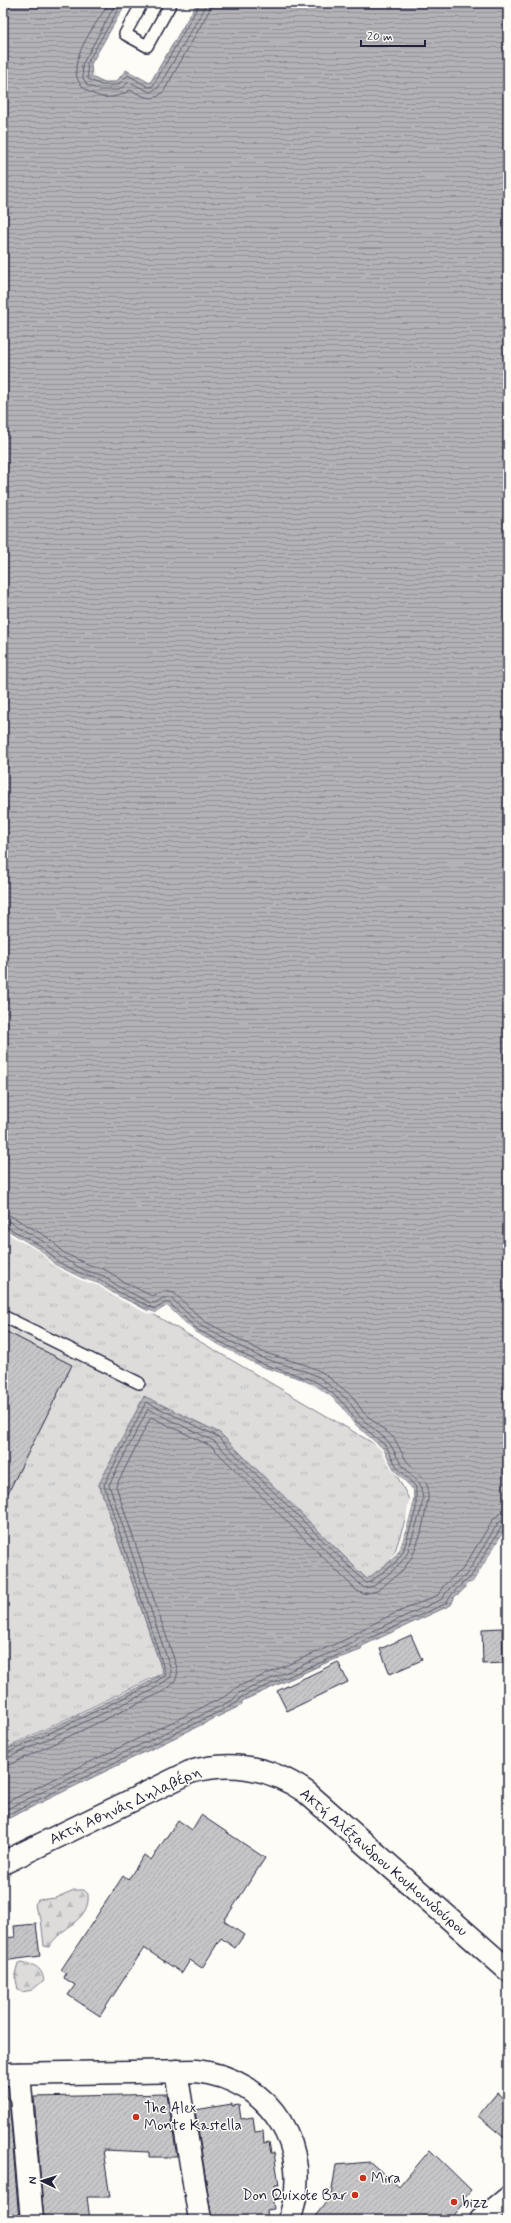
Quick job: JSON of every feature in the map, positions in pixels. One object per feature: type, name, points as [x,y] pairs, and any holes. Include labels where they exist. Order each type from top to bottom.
[{"type":"street","name":"Ακτή Αθηνάς Δηλαβέρη","points":[[3,1863],[190,1772],[218,1766],[252,1768]]},
{"type":"street","name":"Ακτή Αλέξανδρου Κουμουνδούρου","points":[[252,1768],[283,1778],[306,1792],[508,1970]]},
{"type":"street","points":[[176,2071],[200,2220]]},
{"type":"street","points":[[32,2220],[11,2074],[176,2071],[203,2071],[232,2080],[252,2091],[274,2112],[289,2138],[296,2159],[297,2190],[290,2220]]},
{"type":"street","points":[[481,2220],[508,2198]]},
{"type":"lane","points":[[142,3],[125,34],[147,46],[172,3]]},
{"type":"lane","points":[[3,1316],[138,1382]]},
{"type":"green space","points":[[3,1226],[383,1449],[411,1503],[392,1560],[367,1580],[220,1433],[99,1484],[163,1673],[16,1743],[3,1751]]},
{"type":"green space","points":[[74,1890],[84,1890],[88,1894],[88,1903],[85,1911],[74,1923],[54,1940],[49,1947],[44,1946],[41,1919],[36,1910],[35,1904],[38,1900],[55,1898]]},
{"type":"green space","points":[[22,1962],[39,1969],[44,1980],[32,1990],[22,1992],[18,1990],[15,1974],[18,1963]]},
{"type":"water","points":[[3,3],[126,3],[91,64],[92,77],[102,82],[116,82],[126,70],[150,83],[197,3],[508,3],[508,1525],[473,1582],[455,1596],[451,1605],[362,1646],[361,1650],[328,1662],[242,1701],[242,1705],[3,1821],[3,1751],[147,1683],[163,1673],[99,1484],[144,1396],[220,1433],[367,1579],[392,1560],[399,1550],[414,1498],[413,1490],[394,1470],[383,1449],[353,1423],[342,1407],[330,1396],[302,1379],[259,1366],[196,1333],[167,1306],[156,1313],[114,1294],[99,1284],[81,1278],[55,1265],[41,1251],[3,1228]]},
{"type":"pier","points":[[3,1228],[41,1251],[55,1265],[81,1278],[99,1284],[114,1294],[147,1311],[156,1313],[167,1306],[196,1333],[259,1366],[314,1385],[330,1396],[342,1407],[353,1423],[383,1449],[394,1470],[413,1490],[412,1508],[406,1529],[399,1550],[392,1560],[391,1558],[397,1549],[404,1528],[411,1491],[393,1471],[381,1450],[352,1425],[340,1408],[329,1398],[313,1386],[258,1368],[195,1335],[167,1308],[156,1315],[146,1313],[113,1296],[99,1286],[80,1280],[54,1266],[40,1252],[13,1237],[3,1230]]},
{"type":"pier","points":[[508,1525],[503,1538],[487,1564],[474,1583],[467,1587],[464,1593],[466,1585],[473,1582]]},
{"type":"building","points":[[3,1330],[72,1365],[3,1503]]},
{"type":"building","points":[[502,1628],[503,1663],[483,1664],[482,1629]]},
{"type":"building","points":[[411,1635],[422,1660],[390,1674],[380,1649]]},
{"type":"building","points":[[338,1662],[348,1682],[287,1711],[277,1691]]},
{"type":"building","points":[[201,1815],[265,1858],[224,1921],[244,1935],[235,1948],[221,1938],[202,1968],[190,1960],[182,1973],[144,1948],[100,2016],[68,1995],[75,1985],[64,1978],[66,1973],[61,1970],[123,1876],[128,1880],[144,1855],[151,1860],[178,1820],[192,1830]]},
{"type":"building","points":[[36,1924],[40,1956],[3,1961],[3,1938],[15,1937],[14,1926]]},
{"type":"building","points":[[497,2093],[508,2102],[508,2141],[478,2116]]},
{"type":"building","points":[[167,2094],[177,2157],[149,2157],[149,2152],[103,2150],[110,2197],[87,2197],[90,2220],[44,2220],[34,2097]]},
{"type":"building","points":[[3,2098],[9,2098],[19,2220],[3,2220]]},
{"type":"building","points":[[232,2104],[232,2106],[239,2105],[241,2119],[253,2117],[255,2132],[263,2131],[264,2143],[269,2142],[271,2153],[274,2153],[279,2185],[275,2185],[277,2196],[272,2196],[274,2209],[266,2210],[267,2220],[212,2220],[195,2110]]},
{"type":"building","points":[[430,2150],[471,2190],[463,2199],[466,2201],[450,2220],[312,2220],[331,2196],[336,2165],[370,2162],[399,2187]]},
{"type":"place","name":"The Alex Monte Kastella","points":[[136,2117]]},
{"type":"place","name":"Mira","points":[[363,2178]]},
{"type":"place","name":"Don Quixote Bar","points":[[355,2195]]},
{"type":"place","name":"bizz","points":[[454,2202]]}]
